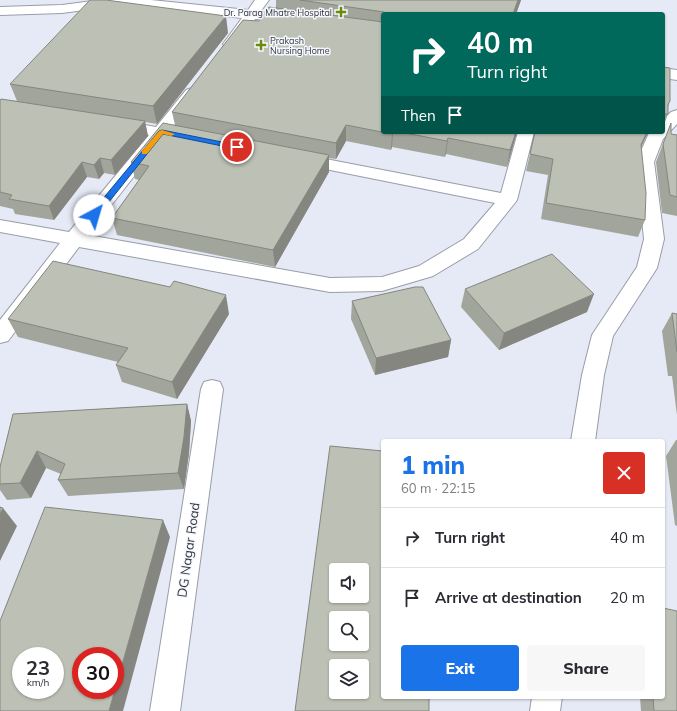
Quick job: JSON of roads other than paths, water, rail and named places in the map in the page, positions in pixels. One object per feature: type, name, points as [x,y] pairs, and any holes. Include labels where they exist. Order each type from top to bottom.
[{"type":"street","points":[[0,11],[62,9],[108,3],[141,3],[257,7],[275,17]]},
{"type":"street","points":[[219,58],[257,7]]},
{"type":"street","points":[[665,74],[677,76]]},
{"type":"street","points":[[0,335],[75,238],[162,132],[200,82]]},
{"type":"street","points":[[665,127],[677,115]]},
{"type":"street","points":[[100,122],[200,140]]},
{"type":"street","points":[[0,226],[75,238],[330,285],[382,284],[426,271],[471,244],[508,200],[525,134]]},
{"type":"street","points":[[583,439],[593,375],[603,335],[647,268],[654,239],[645,162],[655,137],[658,134]]},
{"type":"street","points":[[285,156],[508,200]]},
{"type":"street","name":"DG Nagar Road","points":[[165,711],[212,389]]},
{"type":"street","points":[[545,711],[547,699]]},
{"type":"place","name":"Dr. Parag Mhatre Hospital","points":[[341,12]]},
{"type":"place","name":"Prakash Nursing Home","points":[[261,45]]}]
